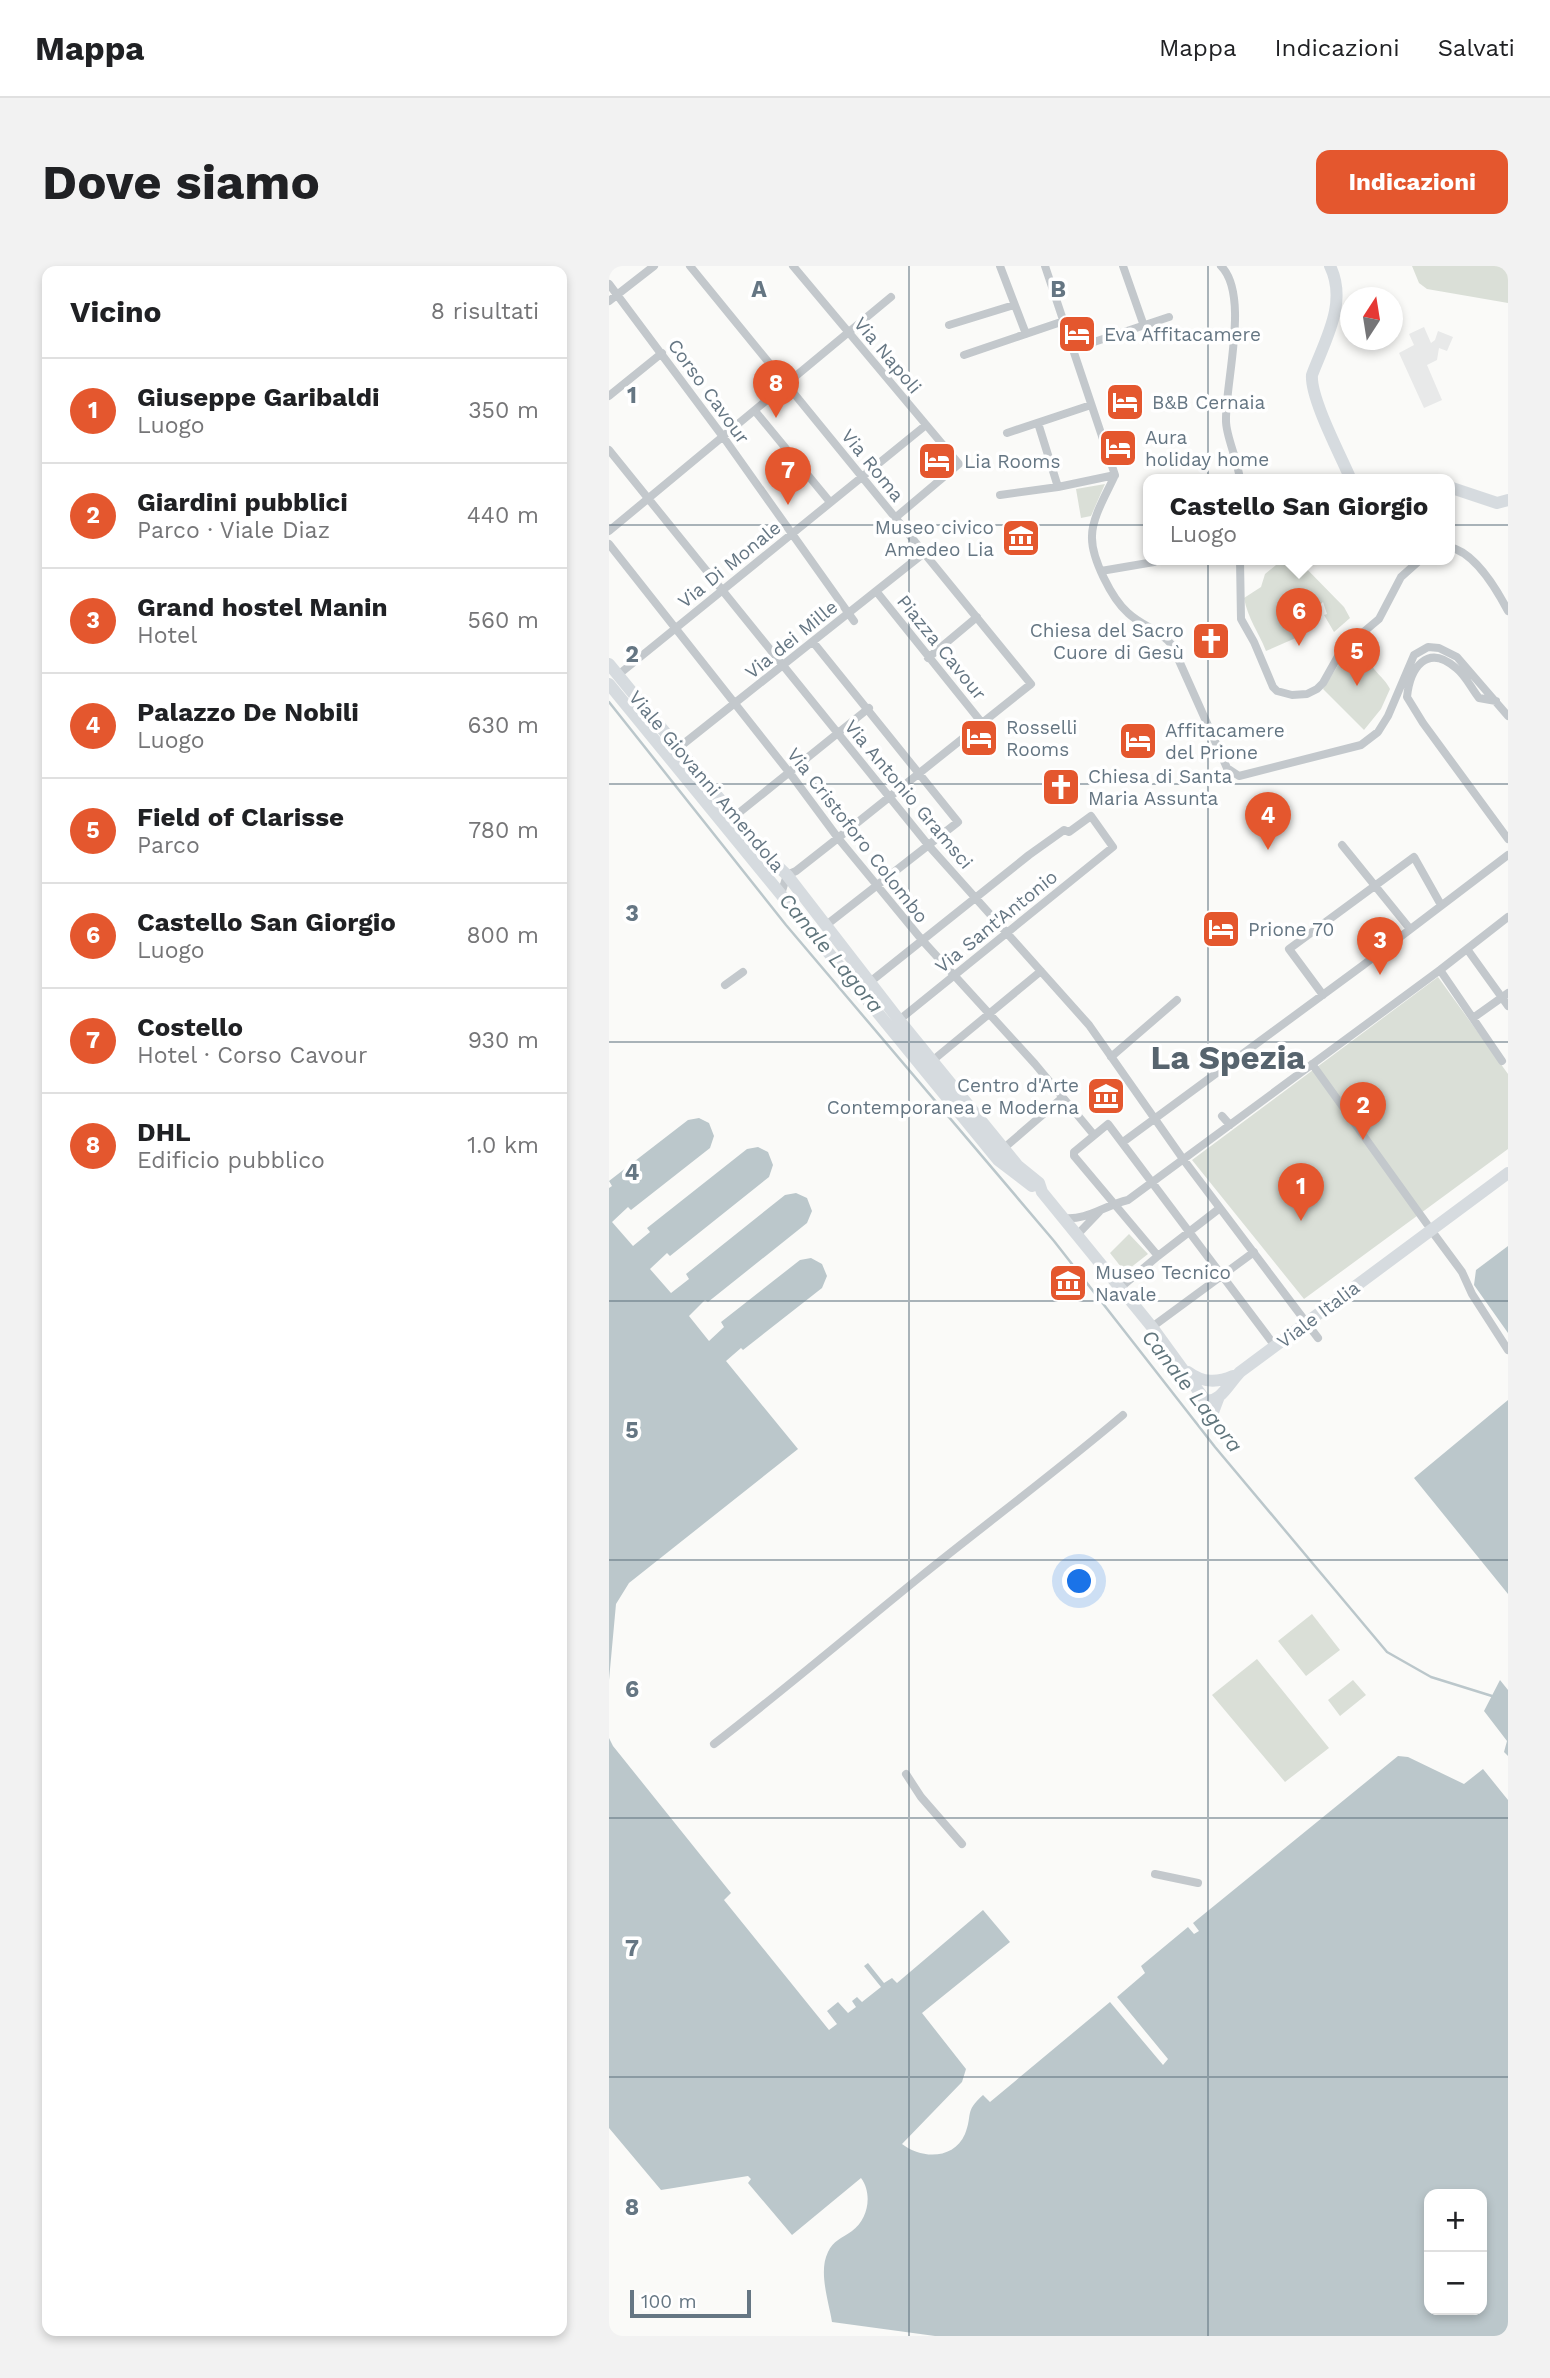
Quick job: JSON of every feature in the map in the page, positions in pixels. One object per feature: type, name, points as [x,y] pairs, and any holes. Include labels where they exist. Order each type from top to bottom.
[{"type":"main road","points":[[1330,266],[1336,282],[1336,310],[1311,383],[1348,474]]},
{"type":"main road","points":[[1455,489],[1491,502],[1508,500]]},
{"type":"main road","name":"Viale Giovanni Amendola","points":[[609,664],[613,679],[781,894],[998,1160],[1016,1176],[1042,1192],[1183,1367],[1212,1391]]},
{"type":"main road","name":"Viale Giovanni Amendola","points":[[613,679],[677,749],[764,853],[787,875],[899,1020],[1018,1166],[1039,1184],[1042,1192]]},
{"type":"main road","name":"Viale Italia","points":[[1212,1391],[1397,1255],[1401,1244],[1429,1227],[1461,1198],[1473,1198],[1508,1173]]},
{"type":"street","points":[[609,302],[653,266]]},
{"type":"street","name":"Via Roma","points":[[689,266],[1031,684],[982,723]]},
{"type":"street","name":"Via Napoli","points":[[793,266],[959,464],[895,517]]},
{"type":"street","points":[[1000,266],[1026,334]]},
{"type":"street","points":[[1045,266],[1115,475],[1091,536],[1101,571],[1121,606],[1141,623],[1165,636],[1172,645],[1227,768],[1239,776],[1361,745],[1378,732],[1388,716],[1414,655],[1428,647],[1439,648],[1457,657],[1508,716]]},
{"type":"street","points":[[1123,266],[1144,326]]},
{"type":"street","points":[[1221,266],[1231,281],[1236,303],[1226,424],[1239,474]]},
{"type":"street","name":"Corso Cavour","points":[[609,284],[724,438],[851,617]]},
{"type":"street","points":[[609,531],[891,297]]},
{"type":"street","points":[[949,325],[1014,304]]},
{"type":"street","points":[[1073,349],[1169,317]]},
{"type":"street","points":[[964,355],[1064,321]]},
{"type":"street","points":[[609,396],[661,353]]},
{"type":"street","points":[[1007,433],[1091,405]]},
{"type":"street","points":[[755,411],[830,502]]},
{"type":"street","points":[[1038,422],[1058,487]]},
{"type":"street","name":"Via Di Monale","points":[[613,679],[926,425]]},
{"type":"street","name":"Via Antonio Gramsci","points":[[609,450],[929,846],[1089,1025],[1183,1159],[1318,1338]]},
{"type":"street","points":[[1000,495],[1115,475]]},
{"type":"street","name":"Via Cristoforo Colombo","points":[[609,544],[878,887],[922,940],[1035,1064],[1094,1135]]},
{"type":"street","points":[[1455,548],[1460,550],[1487,576],[1508,611]]},
{"type":"street","name":"Via dei Mille","points":[[677,749],[813,642],[851,617],[876,591],[925,553]]},
{"type":"street","points":[[1101,571],[1143,564]]},
{"type":"street","points":[[1240,565],[1241,619],[1273,687],[1284,694],[1300,695],[1317,689],[1341,651],[1379,619],[1401,577],[1414,565]]},
{"type":"street","name":"Piazza Cavour","points":[[876,591],[982,723]]},
{"type":"street","points":[[929,658],[977,617]]},
{"type":"street","points":[[813,642],[869,708],[958,822],[825,926]]},
{"type":"street","points":[[1496,701],[1479,698],[1454,666],[1434,657],[1417,664],[1407,696],[1423,723],[1508,839]]},
{"type":"street","points":[[735,816],[869,708]]},
{"type":"street","points":[[781,894],[787,875],[796,871],[982,723]]},
{"type":"street","name":"Via Sant'Antonio","points":[[899,1020],[1113,847],[1091,816],[1069,832],[1064,830],[975,898]]},
{"type":"street","points":[[1342,845],[1410,929]]},
{"type":"street","points":[[1123,1142],[1508,855]]},
{"type":"street","points":[[1323,995],[1289,948],[1413,858],[1441,905]]},
{"type":"street","points":[[870,982],[975,898]]},
{"type":"street","points":[[1063,1217],[1075,1220],[1113,1203],[1128,1200],[1508,917]]},
{"type":"street","points":[[1467,949],[1505,995],[1508,1006]]},
{"type":"street","points":[[1440,970],[1502,1060]]},
{"type":"street","points":[[932,1061],[1041,971]]},
{"type":"street","points":[[725,985],[743,972]]},
{"type":"street","points":[[1473,1018],[1505,995]]},
{"type":"street","points":[[1111,1057],[1177,1000]]},
{"type":"street","points":[[1312,1064],[1462,1272],[1472,1294],[1508,1350]]},
{"type":"street","points":[[1004,1148],[1062,1098]]},
{"type":"street","points":[[1222,1116],[1230,1125]]},
{"type":"street","points":[[1158,1256],[1074,1156],[1074,1152],[1108,1124],[1275,1346]]},
{"type":"street","points":[[1120,1287],[1220,1208]]},
{"type":"street","points":[[1077,1235],[1101,1210]]},
{"type":"street","points":[[1152,1327],[1254,1252]]},
{"type":"street","points":[[714,1744],[1123,1415]]},
{"type":"street","points":[[906,1774],[921,1797],[962,1844]]},
{"type":"street","points":[[1155,1874],[1198,1883]]},
{"type":"shaded area","points":[[1412,266],[1508,266],[1508,303],[1427,289],[1419,283]]},
{"type":"shaded area","points":[[1424,327],[1431,343],[1438,331],[1453,337],[1447,351],[1439,348],[1437,360],[1427,365],[1442,400],[1424,408],[1399,353],[1414,345],[1409,334]]},
{"type":"shaded area","points":[[1105,484],[1091,516],[1081,518],[1076,489]]},
{"type":"shaded area","points":[[1276,565],[1303,565],[1344,607],[1350,618],[1334,632],[1324,615],[1327,614],[1323,602],[1314,610],[1316,613],[1299,622],[1297,620],[1285,623],[1298,637],[1266,651],[1244,598],[1261,587],[1265,574]]},
{"type":"shaded area","points":[[1357,642],[1390,689],[1381,709],[1364,730],[1323,689],[1347,651]]},
{"type":"shaded area","points":[[1438,977],[1508,1074],[1508,1149],[1304,1299],[1192,1160]]},
{"type":"shaded area","points":[[699,1118],[709,1123],[714,1136],[710,1148],[631,1210],[628,1207],[612,1222],[633,1246],[650,1232],[647,1228],[747,1149],[758,1147],[768,1152],[773,1165],[769,1177],[670,1256],[667,1253],[650,1269],[671,1293],[689,1279],[686,1274],[785,1195],[796,1193],[807,1198],[812,1211],[807,1223],[708,1302],[705,1300],[689,1316],[709,1341],[724,1327],[721,1322],[800,1260],[811,1258],[822,1264],[827,1276],[822,1288],[726,1361],[798,1449],[629,1583],[616,1604],[609,1680],[609,1188],[612,1186],[609,1181],[688,1120]]},
{"type":"shaded area","points":[[1129,1234],[1148,1254],[1125,1272],[1110,1253]]},
{"type":"shaded area","points":[[1508,1246],[1508,1333],[1474,1285],[1476,1270]]},
{"type":"shaded area","points":[[1508,1400],[1508,1594],[1414,1478]]},
{"type":"shaded area","points":[[1312,1614],[1340,1650],[1306,1676],[1278,1641]]},
{"type":"shaded area","points":[[1257,1659],[1329,1748],[1285,1782],[1212,1695]]},
{"type":"shaded area","points":[[1353,1680],[1366,1695],[1340,1716],[1328,1700]]},
{"type":"shaded area","points":[[1500,1680],[1508,1690],[1508,1756],[1504,1752],[1507,1741],[1484,1711]]},
{"type":"shaded area","points":[[609,1738],[731,1893],[724,1900],[829,2030],[837,2024],[827,2011],[838,2002],[848,2013],[856,2007],[852,2001],[857,1997],[862,2002],[881,1987],[864,1966],[868,1963],[884,1983],[892,1978],[897,1983],[983,1910],[1010,1942],[922,2013],[966,2069],[962,2082],[902,2144],[927,2154],[945,2153],[953,2149],[965,2134],[973,2105],[983,2095],[990,2102],[1110,2002],[1163,2065],[1168,2059],[1117,1997],[1145,1973],[1141,1966],[1188,1927],[1194,1934],[1199,1931],[1193,1923],[1398,1756],[1408,1757],[1464,1784],[1483,1769],[1508,1800],[1508,2336],[935,2336],[832,2322],[824,2278],[825,2260],[832,2245],[852,2231],[865,2214],[868,2199],[861,2178],[792,2235],[748,2183],[751,2179],[748,2176],[661,2190],[609,2128]]},
{"type":"waterway","name":"Canale Lagora","points":[[609,702],[786,925],[1054,1241],[1215,1447],[1387,1652],[1431,1677],[1492,1696]]},
{"type":"place","name":"Eva Affitacamere","points":[[1077,334]]},
{"type":"place","name":"B&B Cernaia","points":[[1125,402]]},
{"type":"place","name":"DHL","points":[[776,418]]},
{"type":"place","name":"Aura holiday home","points":[[1118,448]]},
{"type":"place","name":"Lia Rooms","points":[[937,461]]},
{"type":"place","name":"Costello","points":[[788,505]]},
{"type":"place","name":"Museo civico Amedeo Lia","points":[[1021,538]]},
{"type":"place","name":"Chiesa del Sacro Cuore di Gesù","points":[[1211,641]]},
{"type":"place","name":"Castello San Giorgio","points":[[1299,646]]},
{"type":"place","name":"Field of Clarisse","points":[[1357,686]]},
{"type":"place","name":"Rosselli Rooms","points":[[979,738]]},
{"type":"place","name":"Affitacamere del Prione","points":[[1138,741]]},
{"type":"place","name":"Chiesa di Santa Maria Assunta","points":[[1061,787]]},
{"type":"place","name":"Palazzo De Nobili","points":[[1268,850]]},
{"type":"place","name":"Prione 70","points":[[1221,929]]},
{"type":"place","name":"Grand hostel Manin","points":[[1380,975]]},
{"type":"place","name":"Centro d'Arte Contemporanea e Moderna","points":[[1106,1096]]},
{"type":"place","name":"Giardini pubblici","points":[[1363,1140]]},
{"type":"place","name":"Giuseppe Garibaldi","points":[[1301,1221]]},
{"type":"place","name":"Museo Tecnico Navale","points":[[1068,1283]]},
{"type":"district","name":"La Spezia","points":[[1228,1057]]}]
